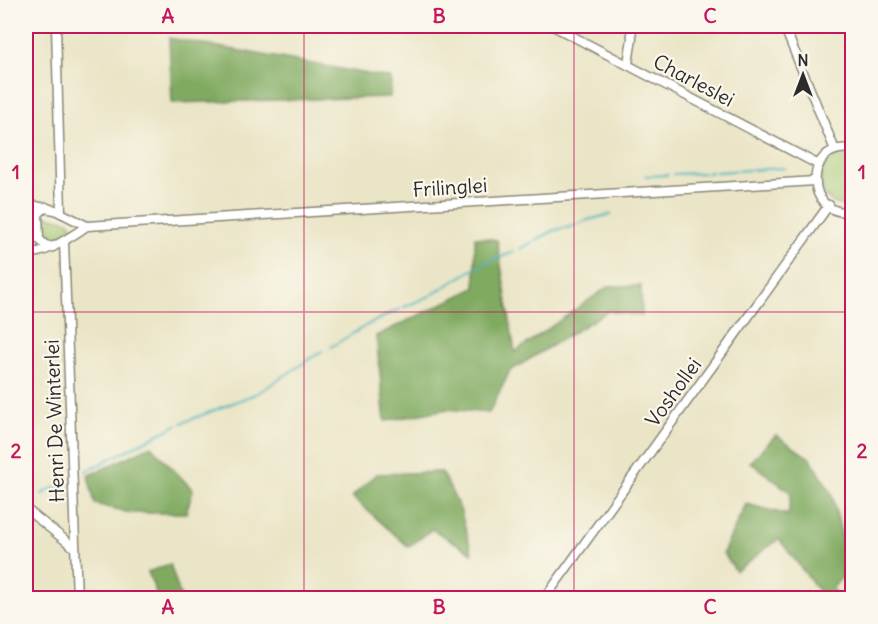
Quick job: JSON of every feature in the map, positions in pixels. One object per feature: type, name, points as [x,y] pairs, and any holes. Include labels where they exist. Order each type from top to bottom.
[{"type":"street","points":[[56,26],[61,213]]},
{"type":"street","name":"Charleslei","points":[[553,26],[819,165]]},
{"type":"street","points":[[628,64],[632,38],[631,26]]},
{"type":"street","points":[[784,26],[835,150]]},
{"type":"street","points":[[852,149],[835,150],[825,156],[819,165],[815,181],[821,199],[829,206],[837,210],[852,210]]},
{"type":"street","name":"Frilinglei","points":[[87,226],[815,181]]},
{"type":"street","points":[[26,204],[46,207],[87,226],[64,242],[36,253],[26,254]]},
{"type":"street","name":"Voshollei","points":[[545,598],[829,206]]},
{"type":"street","points":[[46,207],[38,214],[39,239],[45,245],[53,247]]},
{"type":"street","name":"Henri De Winterlei","points":[[64,242],[77,598]]},
{"type":"street","points":[[26,509],[75,548]]},
{"type":"green space","points":[[169,38],[391,78],[390,97],[172,103]]},
{"type":"green space","points":[[843,154],[852,155],[852,206],[840,205],[831,201],[824,194],[821,185],[824,167],[832,159]]},
{"type":"green space","points":[[26,208],[33,216],[34,240],[31,249],[26,251]]},
{"type":"green space","points":[[47,216],[68,221],[72,225],[71,229],[56,239],[43,237],[42,220]]},
{"type":"green space","points":[[475,237],[497,240],[515,352],[609,286],[641,286],[642,316],[608,311],[510,371],[489,413],[447,409],[385,421],[376,336],[475,288]]},
{"type":"green space","points":[[776,435],[811,459],[832,494],[849,568],[832,589],[841,598],[824,598],[779,539],[736,571],[723,553],[746,504],[788,515],[791,493],[750,462]]},
{"type":"green space","points":[[151,446],[193,490],[186,513],[130,513],[95,504],[88,476]]},
{"type":"green space","points":[[442,472],[460,509],[472,553],[432,529],[409,547],[352,497],[376,474]]},
{"type":"green space","points":[[170,564],[181,598],[158,598],[148,572]]},
{"type":"waterway","points":[[716,172],[785,168]]},
{"type":"waterway","points":[[707,173],[712,172]]},
{"type":"waterway","points":[[673,174],[704,173]]},
{"type":"waterway","points":[[645,176],[668,175]]},
{"type":"waterway","points":[[520,249],[555,230],[612,214]]},
{"type":"waterway","points":[[433,294],[480,265],[514,252]]},
{"type":"waterway","points":[[404,307],[430,296]]},
{"type":"waterway","points":[[331,347],[367,325],[400,309]]},
{"type":"waterway","points":[[182,423],[258,393],[322,351]]},
{"type":"waterway","points":[[86,471],[177,425]]},
{"type":"waterway","points":[[42,494],[53,488],[61,487]]}]
